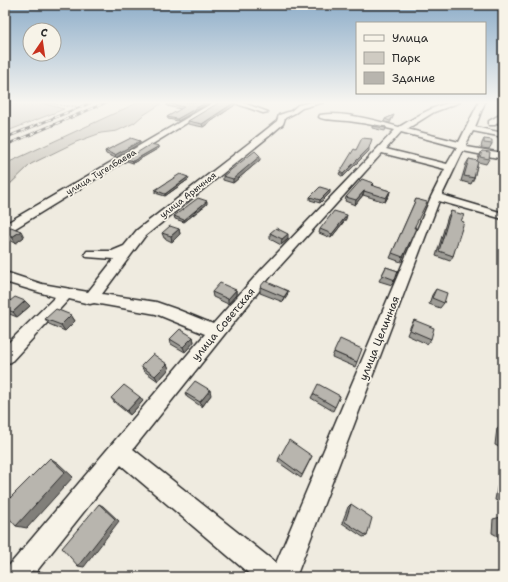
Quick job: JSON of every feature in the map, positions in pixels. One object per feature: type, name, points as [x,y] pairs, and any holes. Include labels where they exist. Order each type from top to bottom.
[{"type":"street","name":"улица Тугелбаева","points":[[5,230],[173,129]]},
{"type":"street","name":"улица Арычная","points":[[90,298],[130,249],[141,233],[262,129]]},
{"type":"street","name":"улица Целинная","points":[[283,577],[436,197],[449,167],[462,147],[470,129]]},
{"type":"street","points":[[488,129],[503,135]]},
{"type":"street","points":[[399,130],[462,147],[503,156]]},
{"type":"street","name":"улица Советская","points":[[16,577],[266,273],[399,130]]},
{"type":"street","points":[[381,150],[449,167]]},
{"type":"street","points":[[436,197],[503,216]]},
{"type":"street","points":[[91,254],[113,255],[130,249]]},
{"type":"street","points":[[5,277],[18,282],[66,294],[157,308],[216,332]]},
{"type":"street","points":[[5,357],[66,294]]},
{"type":"street","points":[[120,451],[273,577]]},
{"type":"green space","points":[[5,129],[12,129],[5,132]]},
{"type":"green space","points":[[80,129],[121,129],[101,133],[76,142],[31,164],[5,189],[5,164]]},
{"type":"building","points":[[131,138],[140,141],[115,155],[105,151]]},
{"type":"building","points":[[362,138],[372,139],[369,148],[343,174],[340,172],[354,149],[356,150]]},
{"type":"building","points":[[484,139],[492,140],[492,144],[484,143]]},
{"type":"building","points":[[151,144],[159,146],[133,161],[127,159]]},
{"type":"building","points":[[255,151],[260,156],[233,179],[223,176]]},
{"type":"building","points":[[482,151],[490,152],[489,159],[480,157]]},
{"type":"building","points":[[469,159],[478,161],[474,178],[464,176]]},
{"type":"building","points":[[180,174],[188,177],[165,194],[155,190]]},
{"type":"building","points":[[362,179],[373,183],[371,185],[390,191],[386,198],[364,191],[356,200],[346,197]]},
{"type":"building","points":[[320,187],[330,190],[320,200],[310,197]]},
{"type":"building","points":[[198,198],[207,201],[184,220],[174,216]]},
{"type":"building","points":[[416,199],[427,202],[414,228],[416,228],[403,257],[392,253]]},
{"type":"building","points":[[334,211],[347,215],[332,234],[320,229]]},
{"type":"building","points":[[451,211],[464,215],[461,221],[464,222],[453,256],[439,251]]},
{"type":"building","points":[[170,226],[179,229],[171,236],[162,233]]},
{"type":"building","points":[[11,227],[21,231],[12,237],[5,234],[5,231]]},
{"type":"building","points":[[276,228],[288,234],[282,239],[270,233]]},
{"type":"building","points":[[386,267],[398,271],[395,280],[382,275]]},
{"type":"building","points":[[265,281],[288,291],[284,297],[260,287]]},
{"type":"building","points":[[220,283],[236,290],[228,299],[212,292]]},
{"type":"building","points":[[436,289],[447,293],[444,303],[432,298]]},
{"type":"building","points":[[15,297],[25,301],[13,312],[5,309],[5,305]]},
{"type":"building","points":[[56,309],[71,315],[61,325],[45,319]]},
{"type":"building","points":[[414,320],[434,328],[431,339],[410,330]]},
{"type":"building","points":[[180,329],[193,337],[183,347],[170,339]]},
{"type":"building","points":[[340,339],[362,349],[357,362],[334,352]]},
{"type":"building","points":[[153,354],[167,364],[155,376],[141,366]]},
{"type":"building","points":[[195,381],[210,390],[200,402],[185,393]]},
{"type":"building","points":[[318,384],[340,396],[335,407],[313,394]]},
{"type":"building","points":[[124,385],[140,397],[127,411],[111,398]]},
{"type":"building","points":[[289,440],[312,456],[302,475],[279,458]]},
{"type":"building","points":[[50,458],[65,472],[16,526],[5,513],[5,503]]},
{"type":"building","points":[[99,504],[115,519],[78,566],[62,548]]},
{"type":"building","points":[[351,504],[372,518],[367,536],[345,522]]},
{"type":"building","points":[[501,517],[503,518],[503,533],[500,532]]},
{"type":"building","points":[[32,571],[36,577],[27,577]]},
{"type":"railway","points":[[5,138],[26,129]]},
{"type":"railway","points":[[6,145],[43,129]]}]
